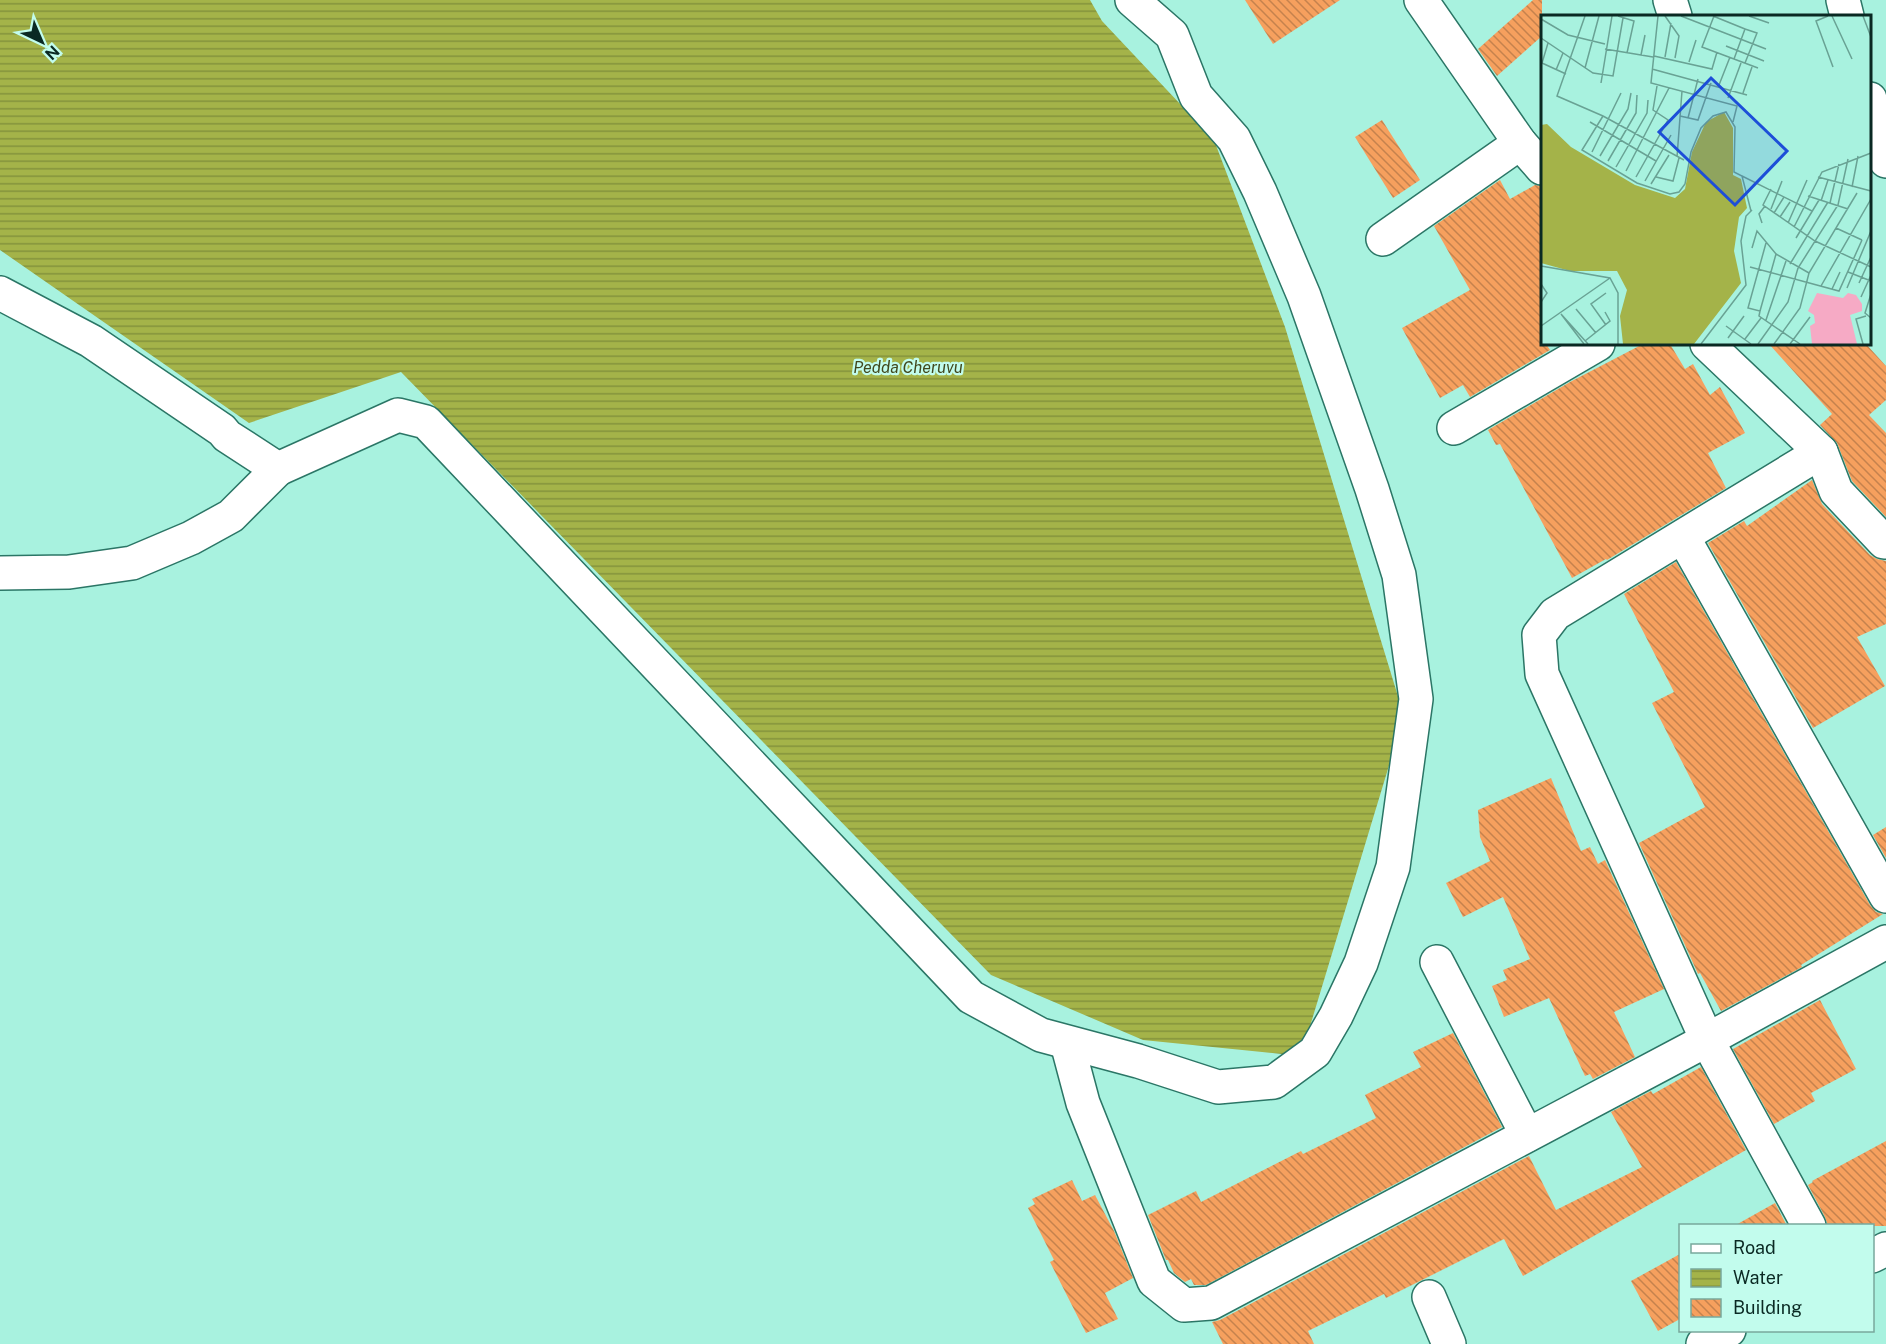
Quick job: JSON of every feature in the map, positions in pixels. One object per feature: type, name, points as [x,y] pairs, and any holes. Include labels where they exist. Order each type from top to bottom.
[{"type":"street","points":[[0,573],[69,572],[132,563],[191,538],[231,516],[278,469],[398,415],[426,422],[970,997],[1041,1035],[1138,1061],[1218,1087],[1274,1082],[1315,1052],[1336,1016],[1361,963],[1393,867],[1416,699],[1398,575],[1372,489],[1304,296],[1260,192],[1234,140],[1196,96],[1172,35],[1132,0]]},
{"type":"street","points":[[1421,0],[1520,143],[1541,167]]},
{"type":"street","points":[[1670,0],[1675,15]]},
{"type":"street","points":[[1843,0],[1848,15]]},
{"type":"street","points":[[1871,106],[1886,161]]},
{"type":"street","points":[[1383,239],[1520,143]]},
{"type":"street","points":[[0,293],[91,342],[278,469]]},
{"type":"street","points":[[1454,428],[1596,345]]},
{"type":"street","points":[[1708,345],[1821,452],[1836,491],[1886,542]]},
{"type":"street","points":[[1808,1224],[1707,1040],[1542,674],[1539,635],[1555,614],[1821,452]]},
{"type":"street","points":[[1683,537],[1886,896]]},
{"type":"street","points":[[1067,1043],[1083,1103],[1154,1281],[1184,1305],[1211,1303],[1707,1040],[1886,942]]},
{"type":"street","points":[[1437,962],[1527,1135]]},
{"type":"street","points":[[1429,1297],[1449,1344]]},
{"type":"street","points":[[1703,1344],[1725,1332]]},
{"type":"water","name":"Pedda Cheruvu","points":[[0,0],[1090,0],[1102,21],[1214,140],[1285,327],[1404,716],[1301,1056],[1143,1040],[991,975],[401,372],[249,423],[0,250]]},
{"type":"building","points":[[1245,0],[1340,0],[1273,44]]},
{"type":"building","points":[[1533,0],[1542,0],[1541,37],[1497,76],[1478,49]]},
{"type":"building","points":[[1382,120],[1420,180],[1393,198],[1355,137]]},
{"type":"building","points":[[1500,180],[1510,199],[1535,185],[1541,186],[1541,345],[1547,345],[1550,350],[1470,397],[1463,385],[1440,398],[1402,328],[1470,290],[1434,226]]},
{"type":"building","points":[[1641,345],[1671,345],[1685,369],[1693,364],[1710,395],[1720,387],[1745,433],[1708,453],[1726,488],[1607,560],[1572,578],[1500,444],[1496,445],[1488,430],[1570,382]]},
{"type":"building","points":[[1770,345],[1867,345],[1886,366],[1886,400],[1869,415],[1886,433],[1886,517],[1852,481],[1837,443],[1820,425],[1832,414]]},
{"type":"building","points":[[1812,480],[1822,504],[1870,555],[1886,561],[1886,624],[1857,637],[1885,686],[1813,728],[1708,543],[1744,521],[1747,526]]},
{"type":"building","points":[[1676,562],[1870,905],[1876,912],[1883,914],[1801,965],[1802,967],[1721,1011],[1700,973],[1698,974],[1639,843],[1705,807],[1652,703],[1674,692],[1624,594]]},
{"type":"building","points":[[1551,778],[1581,851],[1590,847],[1598,864],[1605,860],[1664,989],[1614,1012],[1635,1057],[1593,1079],[1590,1074],[1585,1076],[1549,998],[1504,1017],[1492,986],[1507,980],[1503,970],[1530,959],[1503,897],[1463,917],[1446,883],[1490,861],[1480,837],[1478,810]]},
{"type":"building","points":[[1886,827],[1886,858],[1873,835]]},
{"type":"building","points":[[1820,1000],[1856,1069],[1811,1093],[1815,1101],[1774,1124],[1733,1049]]},
{"type":"building","points":[[1453,1033],[1502,1127],[1206,1285],[1194,1285],[1191,1279],[1185,1282],[1174,1273],[1166,1260],[1148,1215],[1196,1191],[1201,1202],[1301,1151],[1303,1154],[1376,1118],[1365,1095],[1421,1067],[1413,1052]]},
{"type":"building","points":[[1701,1067],[1746,1150],[1523,1276],[1504,1239],[1386,1298],[1384,1294],[1308,1331],[1314,1344],[1223,1344],[1212,1322],[1220,1320],[1529,1156],[1556,1210],[1642,1167],[1611,1112],[1651,1091],[1653,1094]]},
{"type":"building","points":[[1886,1141],[1886,1226],[1827,1224],[1808,1185]]},
{"type":"building","points":[[1072,1180],[1082,1201],[1095,1195],[1114,1231],[1133,1278],[1105,1293],[1118,1319],[1086,1333],[1050,1262],[1054,1260],[1028,1208],[1035,1204],[1032,1199]]},
{"type":"building","points":[[1775,1203],[1786,1224],[1738,1224]]},
{"type":"building","points":[[1679,1255],[1679,1320],[1658,1331],[1631,1281]]}]
